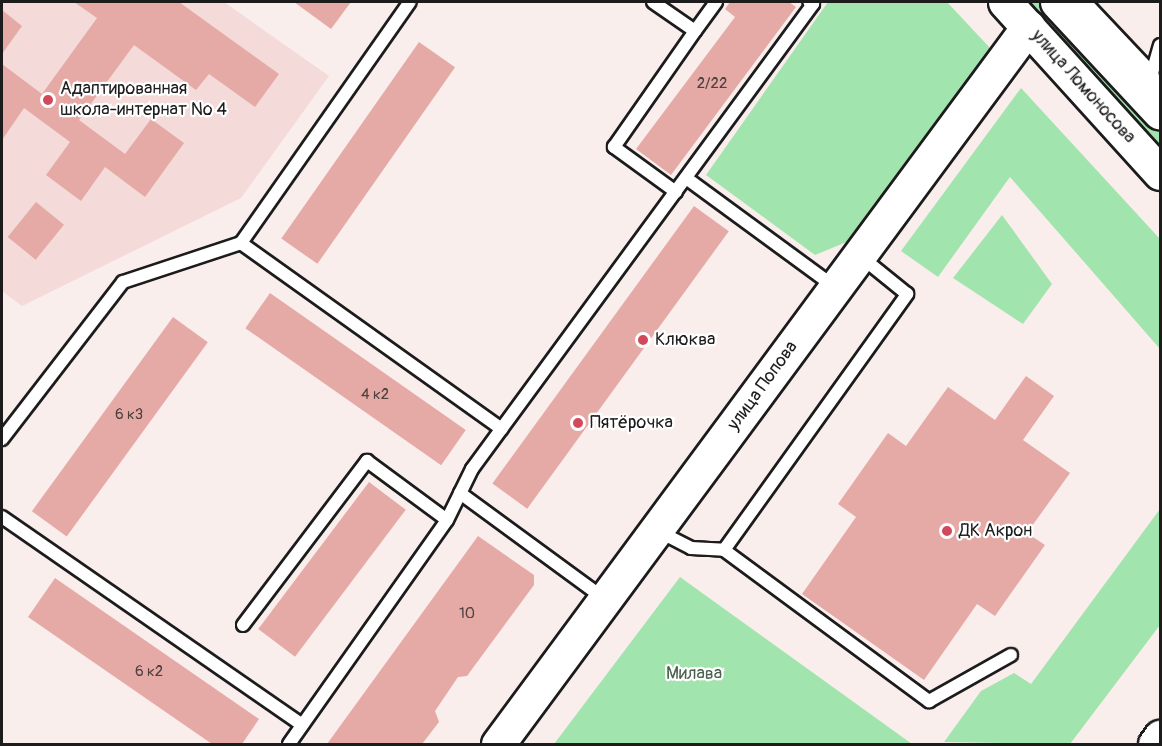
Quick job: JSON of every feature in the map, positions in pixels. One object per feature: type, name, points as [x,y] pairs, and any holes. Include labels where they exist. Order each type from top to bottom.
[{"type":"street","name":"улица Ломоносова","points":[[1005,2],[1161,173]]},
{"type":"street","points":[[1057,2],[1161,113]]},
{"type":"street","name":"улица Попова","points":[[498,744],[1028,27]]},
{"type":"street","points":[[1155,744],[1161,737]]},
{"type":"lane","points":[[2,440],[123,282],[241,243],[410,2]]},
{"type":"lane","points":[[653,2],[695,31]]},
{"type":"lane","points":[[676,192],[614,147],[716,2]]},
{"type":"lane","points":[[289,744],[447,520],[460,493],[502,429],[813,4],[809,2]]},
{"type":"lane","points":[[1070,2],[1087,4],[1152,73],[1161,104]]},
{"type":"lane","points":[[1152,73],[1161,45]]},
{"type":"lane","points":[[686,178],[836,288]]},
{"type":"lane","points":[[241,243],[502,429]]},
{"type":"lane","points":[[724,549],[907,294],[860,256]]},
{"type":"lane","points":[[243,625],[367,461],[447,520]]},
{"type":"lane","points":[[460,493],[606,600]]},
{"type":"lane","points":[[2,518],[302,725]]},
{"type":"lane","points":[[657,530],[691,548],[724,549],[930,701],[1011,655]]},
{"type":"shaded area","points":[[2,2],[224,2],[329,76],[241,198],[22,306],[2,291]]},
{"type":"green space","points":[[828,2],[947,2],[991,49],[849,241],[815,255],[706,175]]},
{"type":"green space","points":[[1019,2],[1041,2],[1160,133],[1160,156]]},
{"type":"green space","points":[[1021,88],[1160,239],[1160,349],[1010,177],[938,277],[901,251]]},
{"type":"green space","points":[[1002,215],[1052,284],[1023,324],[953,278]]},
{"type":"green space","points":[[1160,509],[1160,625],[1070,744],[944,742],[981,691],[1014,673],[1031,684]]},
{"type":"green space","name":"Милава","points":[[680,577],[912,744],[554,744]]},
{"type":"building","name":"Адаптированная школа-интернат № 4","points":[[74,2],[179,2],[279,74],[255,107],[209,74],[196,90],[134,45],[79,120],[125,154],[151,119],[184,143],[145,197],[105,167],[81,201],[46,175],[70,142],[24,108],[2,140],[2,64],[42,94],[97,18]]},
{"type":"building","points":[[294,2],[351,2],[331,29]]},
{"type":"building","points":[[730,2],[789,2],[796,7],[671,175],[636,149],[735,17],[725,9]]},
{"type":"building","points":[[2,10],[22,26],[2,54]]},
{"type":"building","points":[[419,42],[455,67],[317,264],[281,239]]},
{"type":"building","points":[[36,202],[64,225],[36,260],[8,237]]},
{"type":"building","points":[[694,206],[729,231],[527,509],[492,483]]},
{"type":"building","points":[[270,293],[466,430],[441,465],[245,328]]},
{"type":"building","points":[[173,317],[208,342],[67,536],[32,511]]},
{"type":"building","points":[[1026,376],[1054,396],[1023,440],[1070,473],[1027,533],[1045,545],[995,616],[977,604],[924,680],[802,594],[856,517],[838,504],[888,433],[906,446],[948,387],[995,420]]},
{"type":"building","points":[[369,482],[406,510],[295,657],[258,629]]},
{"type":"building","points":[[478,536],[534,575],[534,585],[467,676],[458,677],[435,711],[439,722],[422,744],[327,744]]},
{"type":"building","points":[[55,578],[259,719],[242,744],[212,744],[28,617]]},
{"type":"place","name":"Адаптированная школа-интернат № 4","points":[[48,100]]},
{"type":"place","name":"Клюква","points":[[643,340]]},
{"type":"place","name":"Пятёрочка","points":[[578,423]]},
{"type":"place","name":"ДК Акрон","points":[[947,531]]}]
